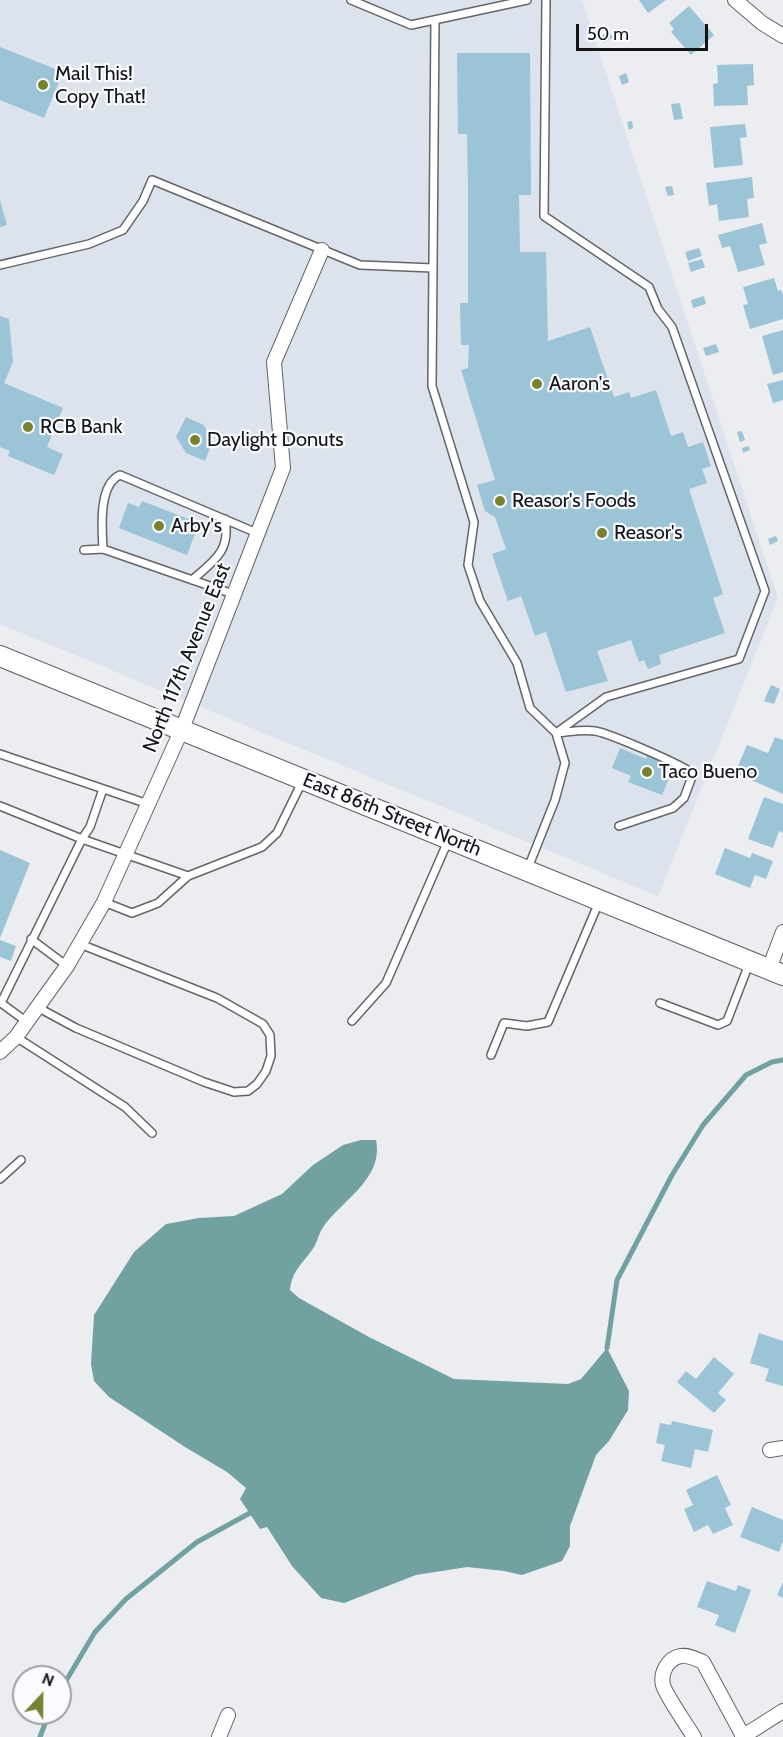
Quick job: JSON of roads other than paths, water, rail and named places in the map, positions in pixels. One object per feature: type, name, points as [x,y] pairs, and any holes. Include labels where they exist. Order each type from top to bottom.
[{"type":"main road","name":"East 86th Street North","points":[[0,656],[776,972]]},
{"type":"street","points":[[735,0],[762,23],[783,36]]},
{"type":"street","name":"North 117th Avenue East","points":[[0,1052],[16,1037],[67,966],[104,902],[182,729],[283,468],[274,362],[322,250]]},
{"type":"street","points":[[776,972],[783,932]]},
{"type":"street","points":[[694,1737],[663,1685],[664,1670],[671,1660],[681,1656],[703,1662],[743,1737],[783,1711]]},
{"type":"street","points":[[219,1737],[228,1715]]},
{"type":"lane","points":[[351,0],[411,25],[527,0]]},
{"type":"lane","points":[[546,0],[544,216],[649,287],[658,309],[672,327],[765,591],[740,659],[606,697],[556,733]]},
{"type":"lane","points":[[435,20],[432,386],[474,522],[468,565],[480,601],[517,663],[530,708],[556,733],[566,763],[555,800],[527,870]]},
{"type":"lane","points":[[0,265],[89,244],[123,230],[143,201],[152,180],[360,265],[433,268]]},
{"type":"lane","points":[[103,549],[101,520],[107,487],[114,478],[120,475],[257,533]]},
{"type":"lane","points":[[192,580],[213,562],[225,547],[228,533],[225,519]]},
{"type":"lane","points":[[84,550],[103,549],[233,594]]},
{"type":"lane","points":[[556,733],[595,731],[674,762],[687,768],[693,774],[684,798],[673,808],[619,826]]},
{"type":"lane","points":[[0,754],[149,804]]},
{"type":"lane","points":[[104,902],[132,914],[158,903],[188,876],[262,847],[278,833],[304,779]]},
{"type":"lane","points":[[27,1022],[1,1003],[31,939],[90,827],[103,789]]},
{"type":"lane","points":[[0,806],[82,839],[188,876]]},
{"type":"lane","points":[[352,1021],[386,983],[449,838]]},
{"type":"lane","points":[[491,1055],[504,1023],[527,1026],[548,1022],[600,900]]},
{"type":"lane","points":[[31,939],[67,966]]},
{"type":"lane","points":[[37,1007],[76,1028],[204,1082],[234,1092],[248,1091],[257,1084],[266,1071],[271,1056],[270,1035],[263,1024],[217,998],[80,944]]},
{"type":"lane","points":[[660,1003],[718,1025],[727,1021],[750,961]]},
{"type":"lane","points":[[16,1037],[125,1107],[152,1133]]},
{"type":"lane","points":[[0,1179],[21,1160]]},
{"type":"water","points":[[361,1140],[376,1140],[377,1154],[373,1167],[359,1189],[322,1229],[314,1248],[295,1273],[290,1290],[299,1298],[369,1337],[454,1379],[568,1384],[581,1379],[607,1348],[629,1391],[628,1410],[609,1441],[596,1455],[570,1526],[570,1546],[562,1561],[522,1575],[467,1567],[416,1575],[344,1603],[321,1598],[292,1566],[267,1527],[260,1529],[240,1499],[246,1488],[227,1472],[109,1397],[94,1381],[91,1364],[94,1315],[134,1252],[166,1224],[199,1218],[234,1216],[282,1194],[313,1165],[343,1145]]},
{"type":"waterway","points":[[607,1348],[617,1280],[672,1175],[703,1125],[746,1075],[772,1062],[783,1060]]},
{"type":"waterway","points":[[72,1671],[95,1632],[126,1599],[197,1542],[250,1513]]},
{"type":"waterway","points":[[40,1737],[44,1725]]},
{"type":"place","name":"Mail This! Copy That!","points":[[43,85]]},
{"type":"place","name":"Aaron's","points":[[537,384]]},
{"type":"place","name":"RCB Bank","points":[[28,427]]},
{"type":"place","name":"Daylight Donuts","points":[[195,440]]},
{"type":"place","name":"Reasor's Foods","points":[[500,501]]},
{"type":"place","name":"Arby's","points":[[159,526]]},
{"type":"place","name":"Reasor's","points":[[602,533]]},
{"type":"place","name":"Taco Bueno","points":[[647,772]]}]
